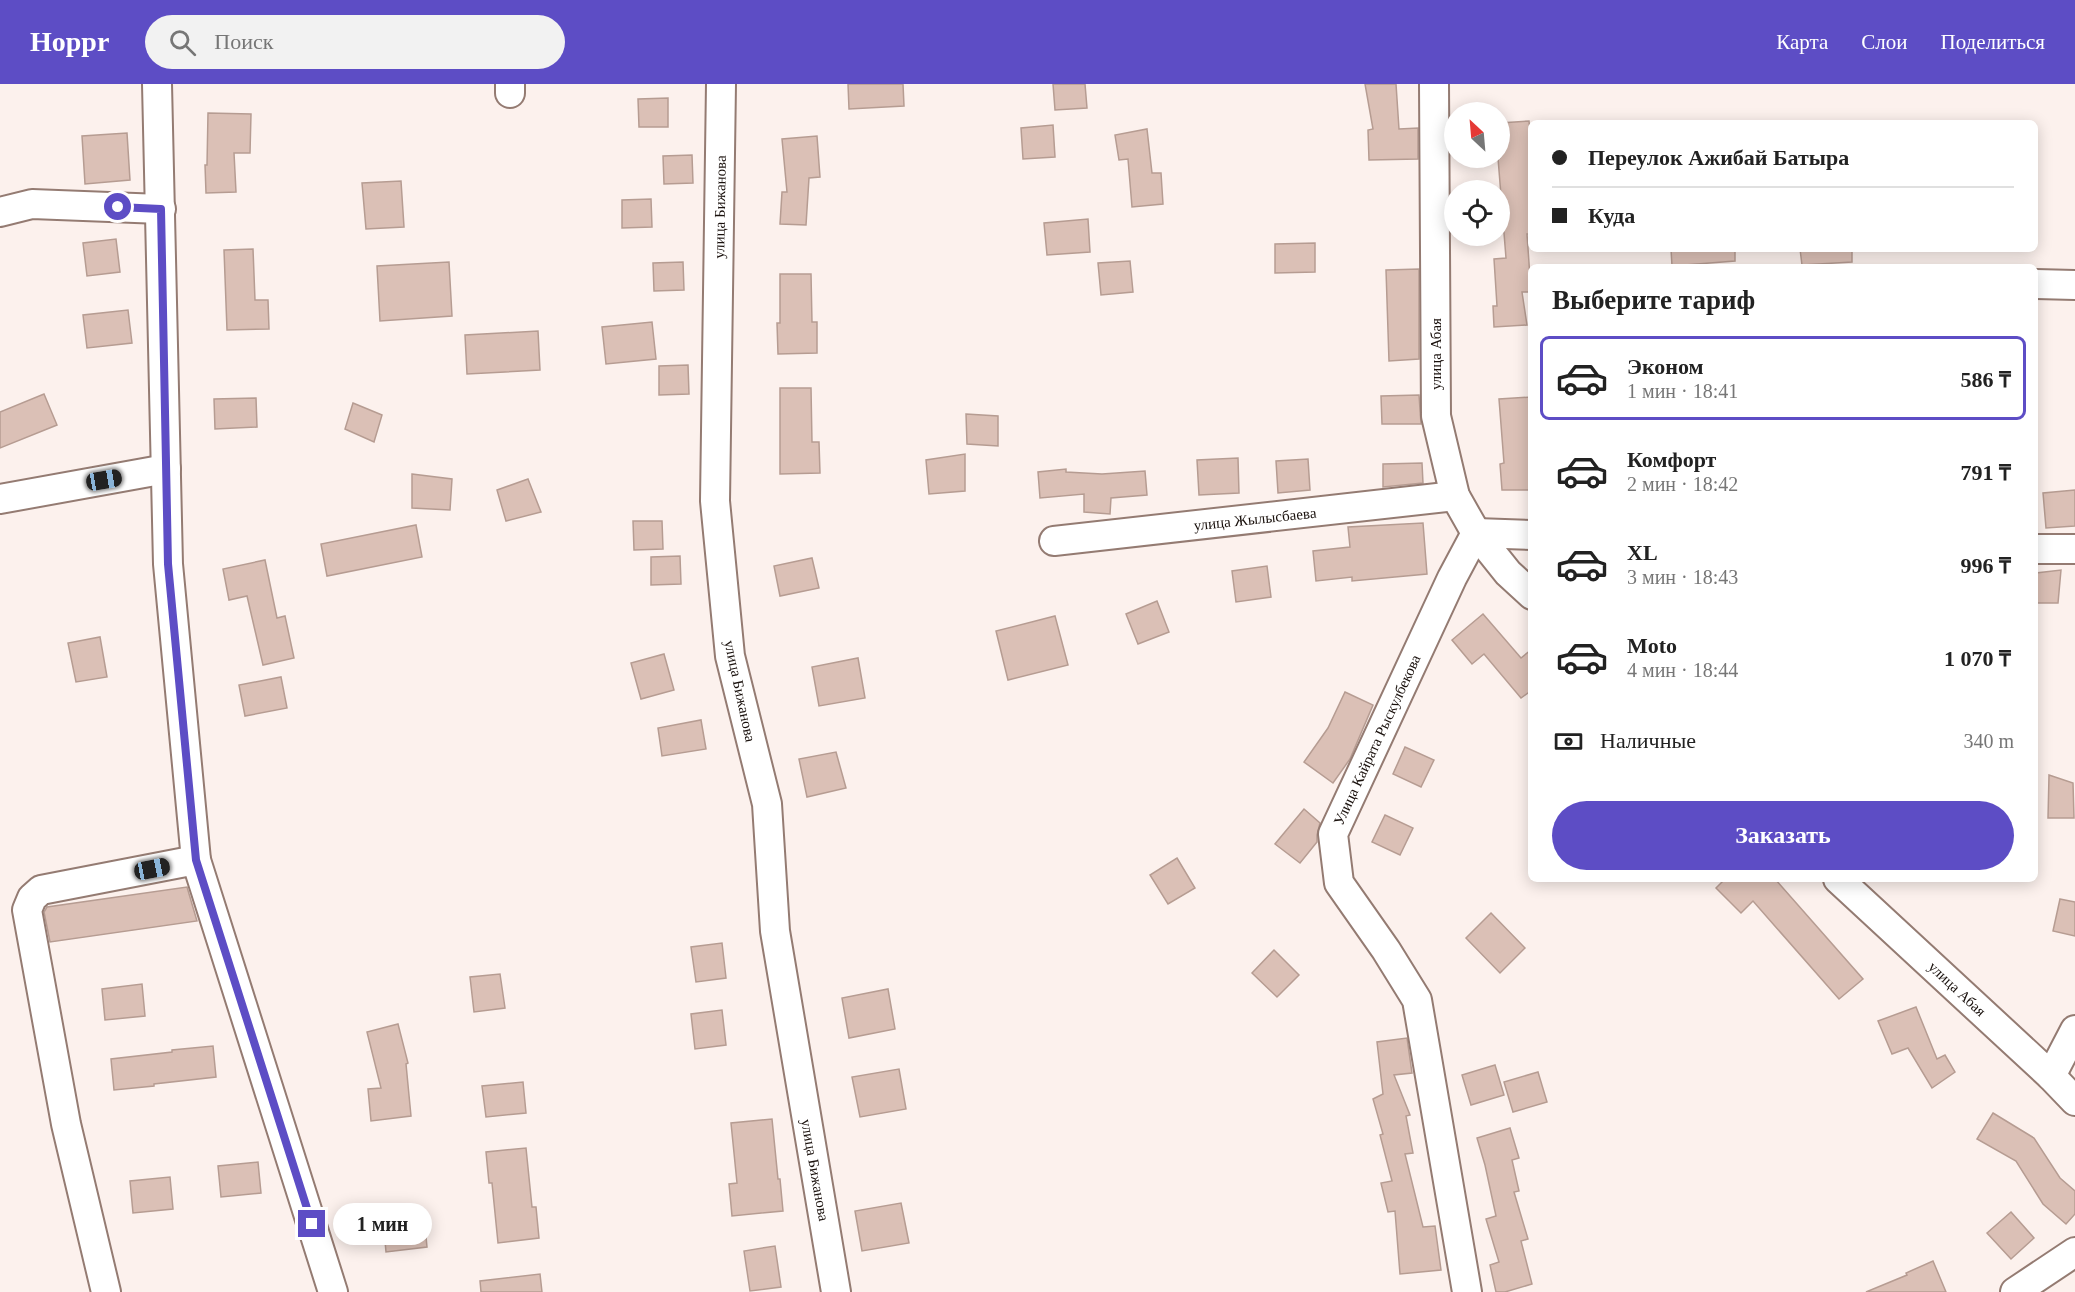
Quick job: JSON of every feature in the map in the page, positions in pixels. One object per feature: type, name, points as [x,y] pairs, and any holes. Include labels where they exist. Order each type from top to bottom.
[{"type":"street","points":[[157,84],[168,564],[196,860],[333,1292]]},
{"type":"street","name":"улица Бижанова","points":[[721,84],[716,501],[730,656],[766,804],[775,931],[836,1292]]},
{"type":"street","name":"улица Абая","points":[[1434,84],[1436,416],[1455,496],[1476,533],[1508,573],[1528,592]]},
{"type":"street","points":[[0,212],[32,204],[161,209]]},
{"type":"street","points":[[2038,284],[2075,285]]},
{"type":"street","points":[[0,499],[166,469]]},
{"type":"street","name":"улица Жылысбаева","points":[[1054,541],[1455,496]]},
{"type":"street","points":[[1476,533],[1528,535]]},
{"type":"street","name":"Улица Кайрата Рыскулбекова","points":[[1467,1292],[1417,1000],[1386,950],[1339,884],[1334,834],[1447,589],[1476,533]]},
{"type":"street","points":[[2038,549],[2075,549]]},
{"type":"street","points":[[106,1292],[66,1124],[27,910],[32,898],[41,890],[196,860]]},
{"type":"street","name":"улица Абая","points":[[1841,882],[2051,1076],[2075,1101]]},
{"type":"street","points":[[2051,1076],[2075,1030]]},
{"type":"street","points":[[2015,1292],[2075,1252]]},
{"type":"building","points":[[848,84],[903,84],[904,106],[849,109]]},
{"type":"building","points":[[1053,84],[1085,84],[1087,108],[1055,110]]},
{"type":"building","points":[[1365,84],[1396,84],[1399,129],[1418,128],[1418,159],[1369,160],[1368,130],[1373,129]]},
{"type":"building","points":[[668,98],[668,127],[639,127],[638,99]]},
{"type":"building","points":[[208,113],[251,114],[250,153],[234,153],[236,192],[206,193]]},
{"type":"building","points":[[1528,121],[1527,234],[1529,264],[1528,292],[1522,292],[1527,325],[1494,327],[1493,306],[1497,306],[1494,259],[1506,258],[1505,246],[1510,246],[1510,180],[1500,180],[1499,168],[1510,168],[1510,122]]},
{"type":"building","points":[[1053,125],[1055,157],[1023,159],[1021,128]]},
{"type":"building","points":[[1147,129],[1152,173],[1161,173],[1163,204],[1132,207],[1128,159],[1119,160],[1115,135]]},
{"type":"building","points":[[127,133],[130,180],[85,184],[82,136]]},
{"type":"building","points":[[817,136],[820,177],[809,178],[806,225],[780,224],[782,192],[787,192],[782,139]]},
{"type":"building","points":[[692,155],[693,183],[664,184],[663,156]]},
{"type":"building","points":[[401,181],[404,227],[366,229],[362,183]]},
{"type":"building","points":[[651,199],[652,227],[622,228],[622,200]]},
{"type":"building","points":[[1088,219],[1090,252],[1047,255],[1044,223]]},
{"type":"building","points":[[116,239],[120,272],[87,276],[83,243]]},
{"type":"building","points":[[1315,243],[1315,272],[1275,273],[1275,244]]},
{"type":"building","points":[[253,249],[255,300],[268,300],[269,329],[227,330],[224,250]]},
{"type":"building","points":[[1671,252],[1735,252],[1735,261],[1672,264]]},
{"type":"building","points":[[1800,252],[1852,252],[1852,262],[1802,264]]},
{"type":"building","points":[[1130,261],[1133,292],[1101,295],[1098,263]]},
{"type":"building","points":[[449,262],[452,316],[380,321],[377,266]]},
{"type":"building","points":[[683,262],[684,290],[654,291],[653,263]]},
{"type":"building","points":[[1419,269],[1419,359],[1389,361],[1386,270]]},
{"type":"building","points":[[780,274],[811,274],[812,322],[817,322],[817,353],[778,354]]},
{"type":"building","points":[[128,310],[132,343],[87,348],[83,315]]},
{"type":"building","points":[[652,322],[656,359],[606,364],[602,327]]},
{"type":"building","points":[[538,331],[540,370],[467,374],[465,335]]},
{"type":"building","points":[[688,365],[689,394],[659,395],[659,366]]},
{"type":"building","points":[[780,388],[811,388],[812,442],[819,442],[820,473],[780,474]]},
{"type":"building","points":[[44,394],[57,425],[0,448],[0,412]]},
{"type":"building","points":[[1419,395],[1421,424],[1382,424],[1381,396]]},
{"type":"building","points":[[1528,397],[1528,490],[1502,490],[1500,464],[1504,463],[1499,399]]},
{"type":"building","points":[[256,398],[257,427],[215,429],[214,399]]},
{"type":"building","points":[[353,403],[382,415],[374,442],[345,429]]},
{"type":"building","points":[[966,414],[998,416],[998,446],[967,444]]},
{"type":"building","points":[[965,454],[965,491],[929,494],[926,460]]},
{"type":"building","points":[[1238,458],[1239,493],[1199,495],[1197,460]]},
{"type":"building","points":[[1308,459],[1310,490],[1278,493],[1276,461]]},
{"type":"building","points":[[1422,463],[1423,483],[1383,487],[1383,464]]},
{"type":"building","points":[[1066,469],[1066,472],[1102,474],[1145,471],[1147,495],[1111,498],[1110,514],[1084,512],[1084,494],[1040,498],[1038,472]]},
{"type":"building","points":[[412,474],[452,479],[450,510],[412,508]]},
{"type":"building","points":[[528,479],[541,512],[506,521],[497,490]]},
{"type":"building","points":[[2075,490],[2075,526],[2046,528],[2043,493]]},
{"type":"building","points":[[633,521],[662,521],[663,549],[634,550]]},
{"type":"building","points":[[1423,523],[1427,574],[1352,581],[1352,577],[1316,581],[1313,551],[1350,547],[1348,527]]},
{"type":"building","points":[[416,525],[422,557],[327,576],[321,544]]},
{"type":"building","points":[[680,556],[681,584],[651,585],[651,557]]},
{"type":"building","points":[[812,558],[819,588],[780,596],[774,566]]},
{"type":"building","points":[[265,560],[277,618],[285,616],[294,658],[263,665],[247,596],[229,600],[223,569]]},
{"type":"building","points":[[1267,566],[1271,597],[1236,602],[1232,571]]},
{"type":"building","points":[[2061,570],[2058,603],[2038,603],[2038,573]]},
{"type":"building","points":[[1157,601],[1169,632],[1138,644],[1126,614]]},
{"type":"building","points":[[1483,614],[1521,658],[1528,652],[1528,693],[1521,698],[1484,654],[1472,664],[1452,640]]},
{"type":"building","points":[[1055,616],[1068,665],[1008,680],[996,631]]},
{"type":"building","points":[[100,637],[107,677],[76,682],[68,643]]},
{"type":"building","points":[[664,654],[674,690],[641,699],[631,663]]},
{"type":"building","points":[[858,658],[865,698],[819,706],[812,667]]},
{"type":"building","points":[[281,677],[287,708],[245,716],[239,685]]},
{"type":"building","points":[[1345,692],[1373,705],[1350,759],[1333,783],[1304,762],[1328,728]]},
{"type":"building","points":[[701,720],[706,749],[662,756],[658,728]]},
{"type":"building","points":[[1405,747],[1434,760],[1421,787],[1393,774]]},
{"type":"building","points":[[836,752],[846,788],[807,797],[799,759]]},
{"type":"building","points":[[2049,775],[2073,783],[2074,818],[2048,818]]},
{"type":"building","points":[[1304,809],[1320,823],[1317,842],[1300,863],[1275,844]]},
{"type":"building","points":[[1385,815],[1413,828],[1400,855],[1372,842]]},
{"type":"building","points":[[1177,858],[1195,888],[1168,904],[1150,875]]},
{"type":"building","points":[[1722,882],[1778,882],[1863,979],[1839,999],[1753,901],[1741,913],[1716,888]]},
{"type":"building","points":[[187,887],[197,921],[50,942],[44,912],[47,907]]},
{"type":"building","points":[[2060,899],[2075,902],[2075,936],[2053,931]]},
{"type":"building","points":[[1491,913],[1525,948],[1500,973],[1466,938]]},
{"type":"building","points":[[722,943],[726,978],[696,982],[691,947]]},
{"type":"building","points":[[1274,950],[1299,975],[1277,997],[1252,973]]},
{"type":"building","points":[[500,974],[505,1008],[474,1012],[470,977]]},
{"type":"building","points":[[142,984],[145,1016],[105,1020],[102,989]]},
{"type":"building","points":[[888,989],[895,1029],[849,1038],[842,998]]},
{"type":"building","points":[[1916,1007],[1937,1059],[1945,1055],[1955,1072],[1932,1088],[1908,1048],[1892,1054],[1878,1021]]},
{"type":"building","points":[[722,1010],[726,1045],[695,1049],[691,1014]]},
{"type":"building","points":[[398,1024],[408,1063],[406,1064],[411,1116],[371,1121],[368,1089],[381,1088],[367,1032]]},
{"type":"building","points":[[1407,1038],[1412,1073],[1394,1075],[1410,1115],[1406,1116],[1413,1153],[1405,1154],[1423,1227],[1435,1226],[1441,1270],[1400,1274],[1395,1211],[1388,1212],[1381,1183],[1392,1181],[1380,1135],[1383,1134],[1373,1099],[1383,1094],[1377,1042]]},
{"type":"building","points":[[213,1046],[216,1077],[114,1090],[111,1059]]},
{"type":"building","points":[[1495,1065],[1504,1095],[1471,1105],[1462,1075]]},
{"type":"building","points":[[899,1069],[906,1109],[860,1117],[852,1077]]},
{"type":"building","points":[[1538,1072],[1547,1102],[1513,1112],[1504,1082]]},
{"type":"building","points":[[523,1082],[526,1113],[486,1117],[482,1086]]},
{"type":"building","points":[[1993,1113],[2034,1138],[2060,1178],[2075,1191],[2075,1214],[2066,1224],[2043,1204],[2016,1161],[1977,1139]]},
{"type":"building","points":[[772,1119],[783,1211],[732,1216],[729,1184],[737,1183],[731,1123]]},
{"type":"building","points":[[1510,1128],[1519,1158],[1512,1160],[1519,1191],[1514,1192],[1528,1239],[1521,1241],[1532,1284],[1505,1292],[1496,1292],[1490,1265],[1499,1262],[1486,1219],[1496,1216],[1477,1138]]},
{"type":"building","points":[[526,1148],[532,1207],[536,1207],[539,1238],[498,1243],[492,1183],[489,1183],[486,1152]]},
{"type":"building","points":[[258,1162],[261,1193],[221,1197],[218,1166]]},
{"type":"building","points":[[170,1177],[173,1209],[133,1213],[130,1181]]},
{"type":"building","points":[[901,1203],[909,1243],[862,1251],[855,1211]]},
{"type":"building","points":[[2011,1212],[2034,1238],[2011,1259],[1987,1233]]},
{"type":"building","points":[[424,1216],[427,1247],[386,1252],[383,1220]]},
{"type":"building","points":[[775,1246],[781,1287],[750,1291],[744,1251]]},
{"type":"building","points":[[1933,1261],[1946,1292],[1866,1292],[1907,1275],[1906,1273]]},
{"type":"building","points":[[540,1274],[542,1292],[481,1292],[480,1281]]},
{"type":"route","points":[[118,207],[161,209],[168,564],[196,860],[312,1224]]}]
